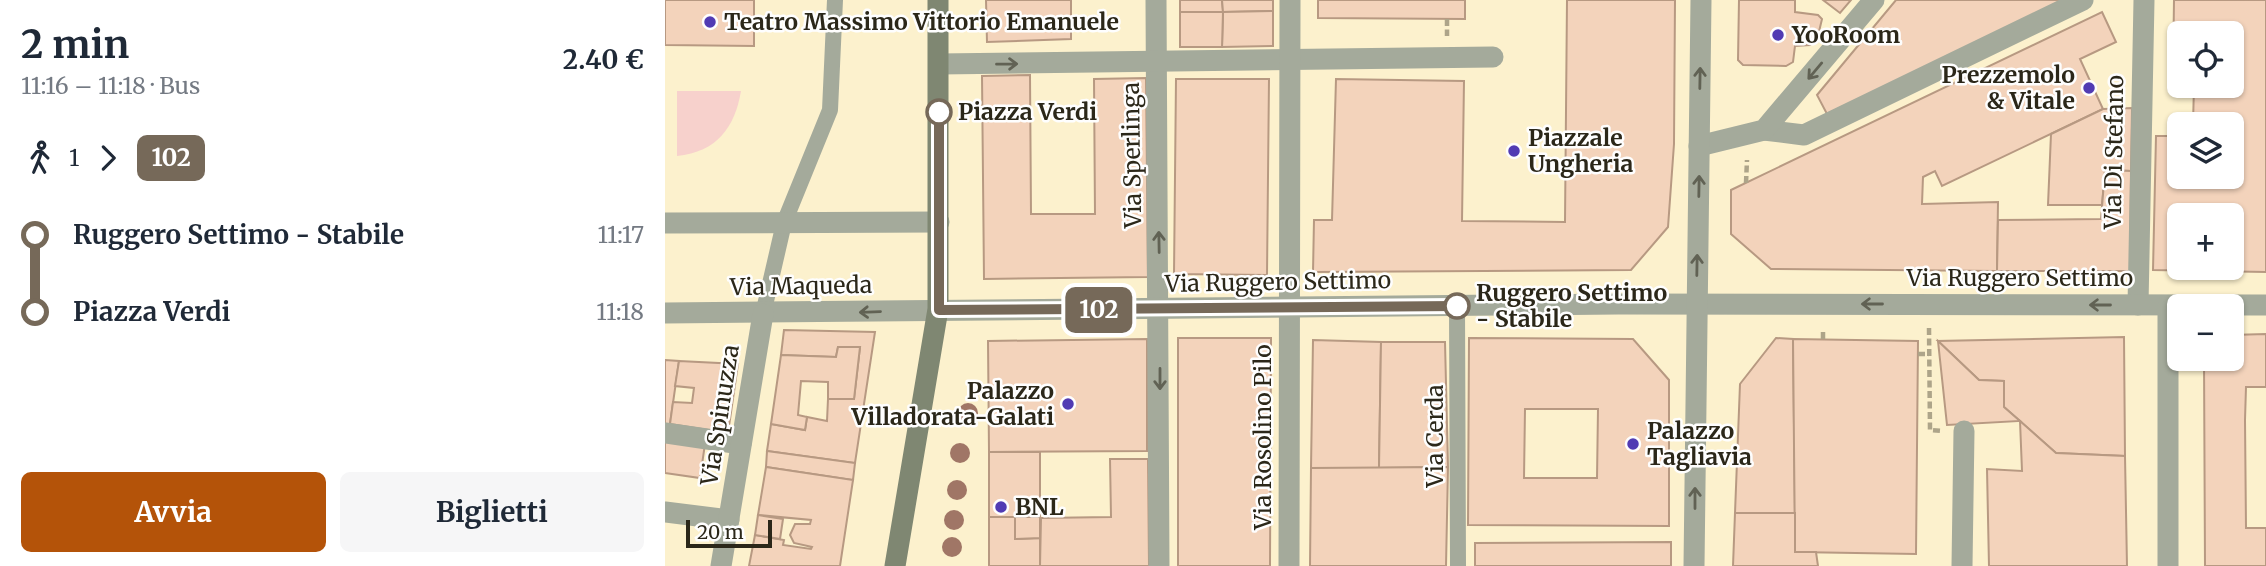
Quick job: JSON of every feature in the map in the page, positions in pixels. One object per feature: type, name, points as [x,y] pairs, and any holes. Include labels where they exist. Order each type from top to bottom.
[{"type":"street","points":[[895,566],[939,310],[938,0]]},
{"type":"street","name":"Via Sperlinga","points":[[1156,0],[1160,310],[1159,566]]},
{"type":"street","name":"Via Rosolino Pilo","points":[[1289,566],[1290,0]]},
{"type":"street","points":[[1694,566],[1701,0]]},
{"type":"street","points":[[1764,130],[1874,0]]},
{"type":"street","points":[[1699,146],[1764,130],[1804,135],[2083,0]]},
{"type":"street","name":"Via Di Stefano","points":[[2138,305],[2144,0]]},
{"type":"street","points":[[939,64],[1493,57]]},
{"type":"street","points":[[665,223],[939,222]]},
{"type":"street","name":"Via Ruggero Settimo","points":[[939,310],[1290,309],[1618,304],[1928,303],[2167,306]]},
{"type":"street","name":"Via Ruggero Settimo","points":[[2244,305],[2266,305]]},
{"type":"street","name":"Via Maqueda","points":[[665,313],[939,310]]},
{"type":"street","name":"Via Spinuzza","points":[[721,566],[763,313]]},
{"type":"street","points":[[2168,371],[2168,566]]},
{"type":"street","points":[[1962,566],[1964,432]]},
{"type":"street","points":[[665,433],[741,444]]},
{"type":"street","points":[[665,512],[729,520]]},
{"type":"lane","points":[[763,313],[784,223],[830,110],[835,0]]},
{"type":"lane","name":"Via Cerda","points":[[1457,306],[1458,566]]},
{"type":"path","points":[[1928,303],[1930,430],[1964,432]]},
{"type":"path","points":[[1918,354],[1929,354]]},
{"type":"shaded area","points":[[677,91],[741,91],[734,116],[722,135],[703,149],[677,156]]},
{"type":"building","name":"Teatro Massimo Vittorio Emanuele","points":[[665,0],[754,0],[754,46],[665,45]]},
{"type":"building","points":[[986,0],[1071,0],[1071,39],[987,42]]},
{"type":"building","points":[[1180,0],[1222,0],[1223,12],[1180,12]]},
{"type":"building","points":[[1222,0],[1273,0],[1273,11],[1223,12]]},
{"type":"building","points":[[1318,0],[1465,0],[1465,19],[1318,18]]},
{"type":"building","points":[[1567,0],[1675,0],[1674,144],[1668,227],[1631,270],[1313,272],[1314,220],[1332,220],[1336,79],[1464,81],[1462,221],[1565,222]]},
{"type":"building","name":"YooRoom","points":[[1739,0],[1795,0],[1795,12],[1818,15],[1822,19],[1817,40],[1810,45],[1795,46],[1793,62],[1786,66],[1743,65],[1738,60]]},
{"type":"building","points":[[1823,0],[1851,0],[1840,13]]},
{"type":"building","points":[[1896,0],[2068,0],[1827,114],[1817,95]]},
{"type":"building","points":[[2174,0],[2266,0],[2266,272],[2244,272],[2244,203],[2167,203],[2167,270],[2153,270],[2156,136],[2167,136],[2167,189],[2244,189],[2244,112],[2193,112],[2194,98],[2244,98],[2244,21],[2174,21]]},
{"type":"building","points":[[1273,11],[1273,46],[1222,47],[1223,12]]},
{"type":"building","points":[[1180,12],[1223,12],[1222,47],[1180,47]]},
{"type":"building","points":[[2102,12],[2116,42],[2080,59],[2103,109],[1942,186],[1935,171],[1923,177],[1922,204],[1998,202],[1997,271],[1771,269],[1731,234],[1731,190]]},
{"type":"building","points":[[1030,75],[1031,214],[1095,214],[1094,79],[1146,78],[1148,277],[984,279],[982,76]]},
{"type":"building","points":[[1176,79],[1269,79],[1267,275],[1174,274]]},
{"type":"building","points":[[2132,108],[2131,171],[2105,170],[2102,205],[2048,205],[2051,134],[2103,109]]},
{"type":"building","points":[[2105,170],[2131,171],[2130,271],[1997,271],[1998,220],[2101,219]]},
{"type":"building","points":[[784,330],[875,332],[855,463],[767,451],[771,424],[805,430],[807,417],[827,421],[828,399],[854,399],[860,347],[838,347],[836,357],[781,355]]},
{"type":"building","points":[[2266,334],[2266,387],[2246,387],[2245,420],[2246,528],[2266,528],[2266,566],[2205,566],[2204,371],[2244,371],[2244,335]]},
{"type":"building","points":[[2124,337],[2125,456],[2056,453],[2004,407],[2004,381],[1979,380],[1938,341]]},
{"type":"building","points":[[1178,338],[1271,338],[1270,566],[1178,566]]},
{"type":"building","name":"Palazzo Tagliavia","points":[[1469,338],[1633,339],[1669,380],[1669,526],[1468,525]],"holes":[[[1525,409],[1598,409],[1597,478],[1524,478]]]},
{"type":"building","points":[[1776,338],[1793,339],[1795,513],[1735,513],[1740,384]]},
{"type":"building","name":"Palazzo Villadorata-Galati","points":[[1147,339],[1147,451],[989,452],[988,341]]},
{"type":"building","points":[[1793,339],[1918,341],[1916,554],[1795,552]]},
{"type":"building","points":[[1313,340],[1381,342],[1379,468],[1311,468]]},
{"type":"building","points":[[1938,341],[1979,380],[2004,381],[2004,407],[2020,421],[1947,425]]},
{"type":"building","points":[[1381,342],[1445,342],[1448,467],[1379,468]]},
{"type":"building","points":[[838,347],[860,347],[854,399],[828,399],[828,382],[801,381],[798,415],[807,417],[805,430],[771,424],[781,355],[836,357]]},
{"type":"building","points":[[665,360],[679,361],[670,424],[665,424]]},
{"type":"building","points":[[679,361],[738,364],[728,433],[670,424],[673,402],[692,403],[694,388],[675,386]]},
{"type":"building","points":[[2020,421],[2056,453],[2125,456],[2127,566],[1989,566],[1987,469],[2022,471]]},
{"type":"building","points":[[665,438],[705,444],[700,478],[665,473]]},
{"type":"building","points":[[767,451],[855,463],[853,480],[766,467]]},
{"type":"building","points":[[989,452],[1040,452],[1040,517],[989,517]]},
{"type":"building","points":[[1110,459],[1148,459],[1149,566],[1040,566],[1041,518],[1111,517]]},
{"type":"building","points":[[766,467],[853,480],[840,566],[749,566],[755,535],[784,540],[783,545],[812,547],[794,543],[790,535],[795,524],[810,524],[811,520],[758,515]]},
{"type":"building","points":[[1448,467],[1446,566],[1310,566],[1311,468]]},
{"type":"building","points":[[1735,513],[1795,513],[1795,552],[1816,552],[1818,566],[1733,566]]},
{"type":"building","points":[[758,515],[783,519],[780,539],[755,535]]},
{"type":"building","points":[[989,517],[1015,517],[1015,539],[1040,538],[1040,566],[989,566]]},
{"type":"building","points":[[1015,517],[1040,517],[1040,538],[1015,539]]},
{"type":"building","points":[[1671,542],[1671,566],[1475,566],[1475,543]]},
{"type":"bus line","name":"102","points":[[939,112],[939,310],[1457,306]]},
{"type":"place","name":"Teatro Massimo Vittorio Emanuele","points":[[710,22]]},
{"type":"place","name":"YooRoom","points":[[1778,35]]},
{"type":"place","name":"Prezzemolo & Vitale","points":[[2089,88]]},
{"type":"place","name":"Piazza Verdi","points":[[939,112]]},
{"type":"place","name":"Piazzale Ungheria","points":[[1514,151]]},
{"type":"place","name":"Ruggero Settimo - Stabile","points":[[1457,306]]},
{"type":"place","name":"Palazzo Villadorata-Galati","points":[[1068,404]]},
{"type":"place","name":"Palazzo Tagliavia","points":[[1633,444]]},
{"type":"place","name":"BNL","points":[[1001,507]]}]
